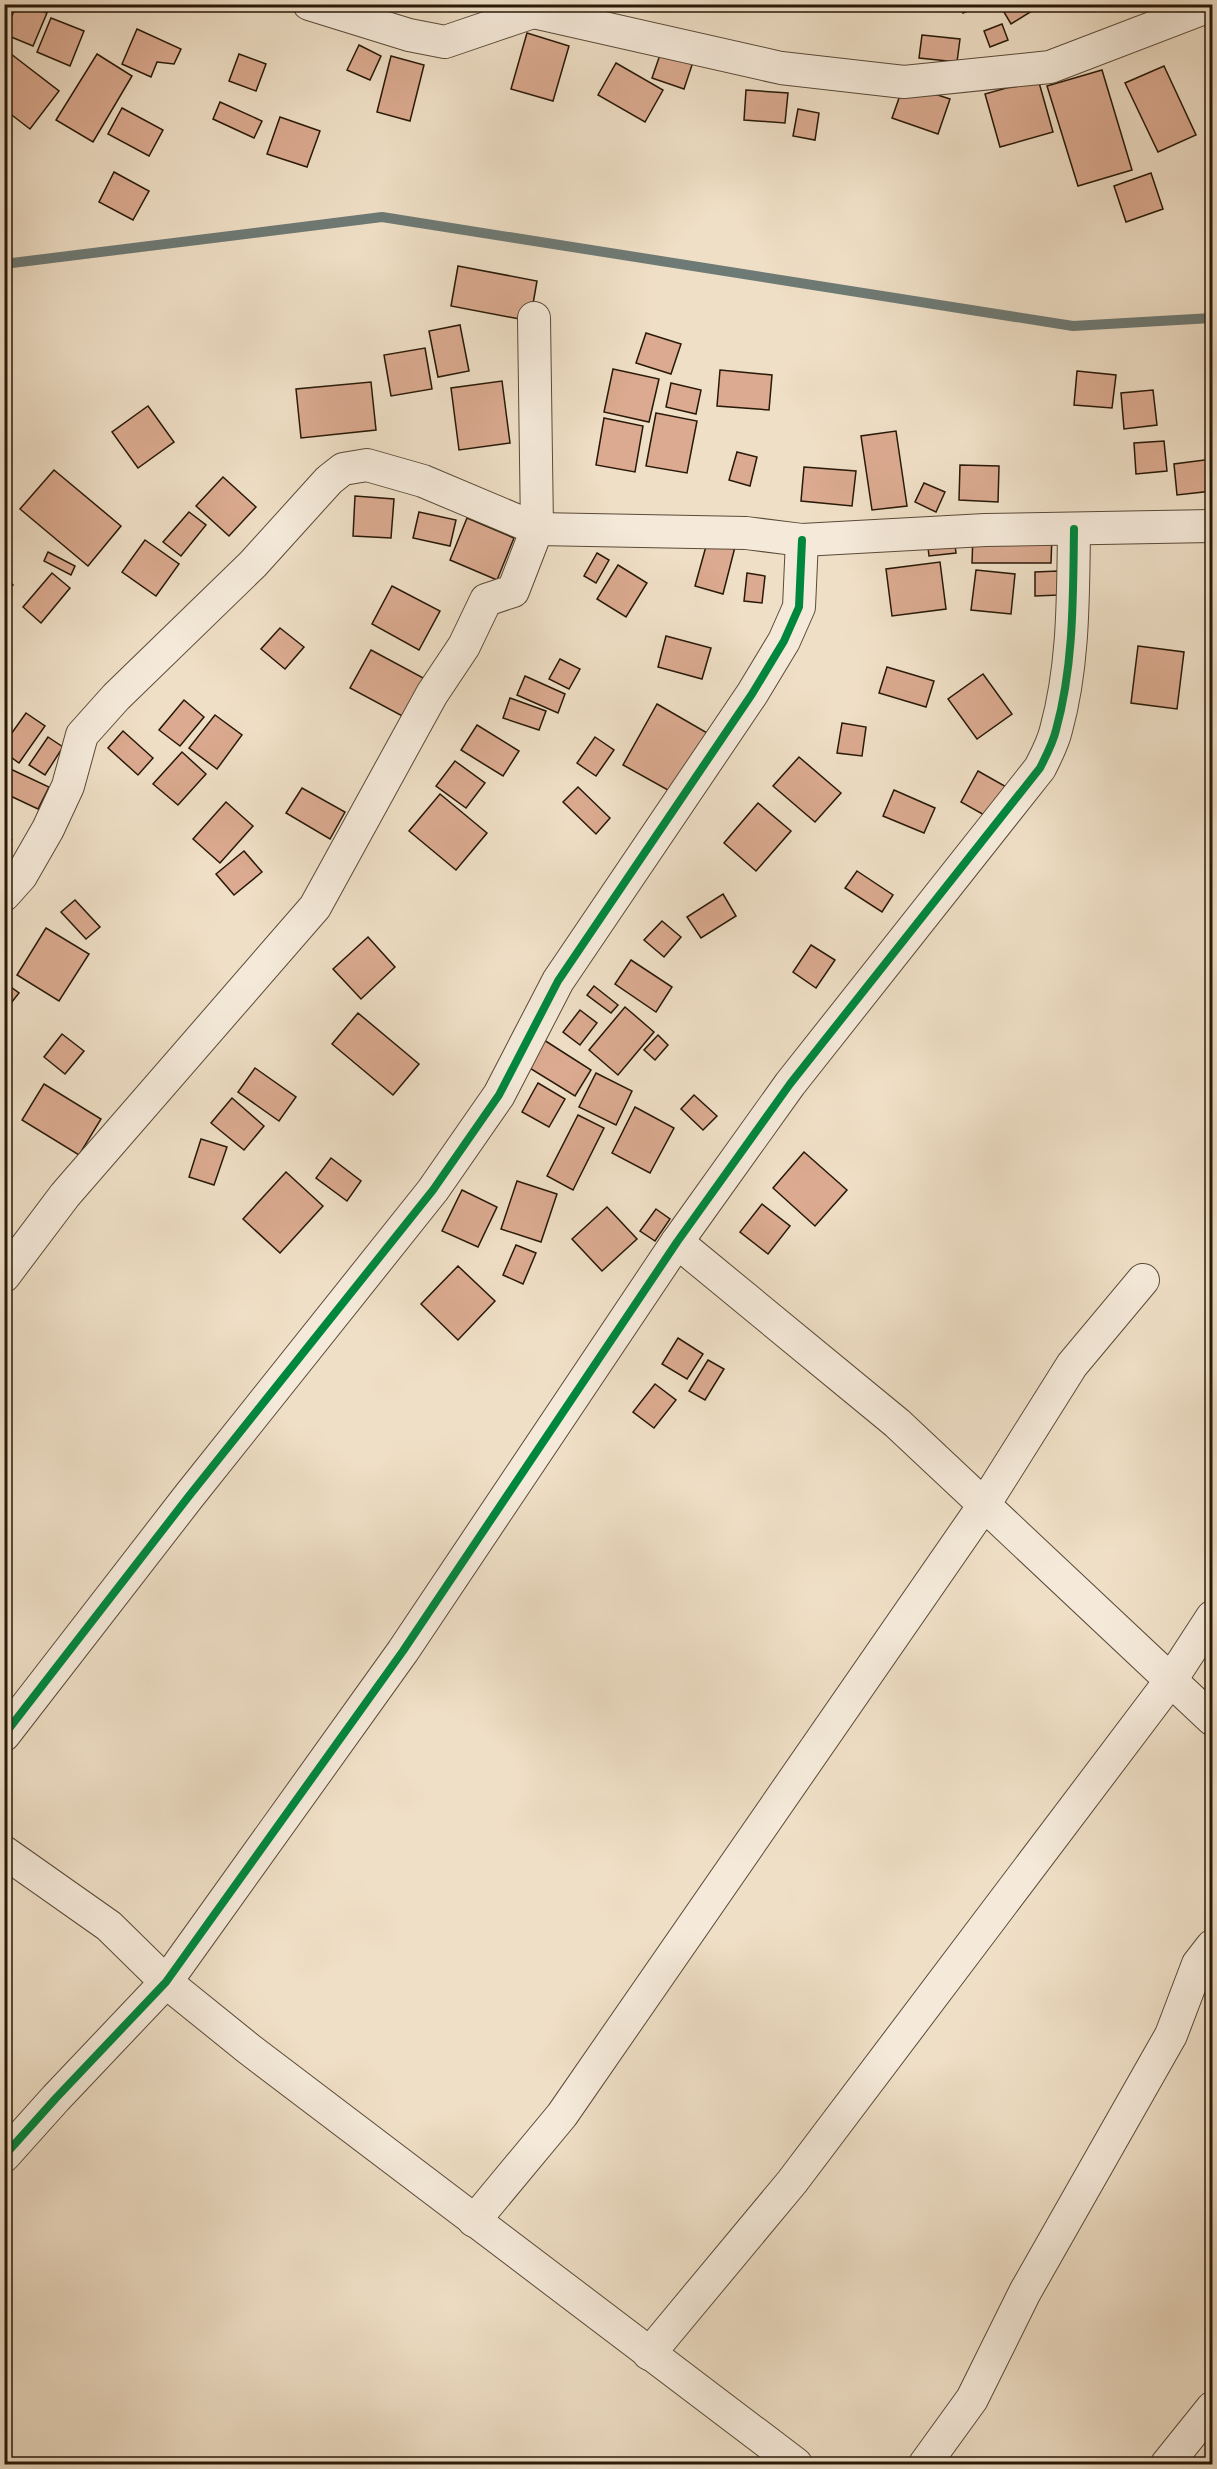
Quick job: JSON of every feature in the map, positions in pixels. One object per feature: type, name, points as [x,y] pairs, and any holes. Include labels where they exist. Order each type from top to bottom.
[{"type":"street","points":[[309,4],[410,35],[446,42],[537,8],[781,68],[904,82],[1050,67],[1212,5]]},
{"type":"street","points":[[4,1276],[65,1195],[315,907],[432,694],[464,646],[486,600],[513,591],[537,529],[534,318]]},
{"type":"street","points":[[4,895],[21,876],[48,829],[68,786],[82,735],[116,697],[253,564],[329,480],[343,469],[367,465],[423,481],[537,529],[746,533],[802,540],[985,530],[1212,526]]},
{"type":"street","points":[[4,2156],[166,1982],[403,1651],[677,1242],[790,1084],[1040,768],[1056,733],[1066,688],[1073,610],[1074,529]]},
{"type":"street","points":[[4,1735],[189,1496],[433,1190],[499,1095],[558,981],[746,703],[784,641],[799,607],[802,540]]},
{"type":"street","points":[[677,1242],[897,1424],[1212,1719]]},
{"type":"street","points":[[474,2221],[562,2115],[984,1505],[1072,1365],[1143,1280]]},
{"type":"street","points":[[649,2354],[792,2182],[1171,1680],[1212,1617]]},
{"type":"street","points":[[4,1852],[109,1926],[166,1982],[249,2049],[649,2354],[778,2460]]},
{"type":"street","points":[[925,2464],[972,2399],[1025,2292],[1171,2035],[1198,1965],[1212,1946]]},
{"type":"street","points":[[1167,2464],[1212,2408]]},
{"type":"building","points":[[17,4],[27,4],[47,13],[33,46],[4,34]]},
{"type":"building","points":[[959,4],[985,4],[963,13]]},
{"type":"building","points":[[1005,4],[1028,4],[1032,11],[1011,24],[1001,7]]},
{"type":"building","points":[[51,18],[84,31],[70,66],[37,52]]},
{"type":"building","points":[[1002,24],[1008,40],[990,47],[984,31]]},
{"type":"building","points":[[137,29],[181,49],[174,64],[157,62],[151,77],[122,64]]},
{"type":"building","points":[[527,33],[569,46],[553,101],[511,89]]},
{"type":"building","points":[[922,35],[960,39],[957,62],[919,58]]},
{"type":"building","points":[[359,45],[381,56],[370,80],[347,70]]},
{"type":"building","points":[[662,49],[694,59],[684,89],[652,78]]},
{"type":"building","points":[[11,54],[59,91],[30,129],[4,109],[4,63]]},
{"type":"building","points":[[97,54],[132,76],[93,142],[56,120]]},
{"type":"building","points":[[239,54],[266,64],[256,91],[229,81]]},
{"type":"building","points":[[391,56],[424,65],[410,121],[377,112]]},
{"type":"building","points":[[616,63],[663,90],[645,122],[598,95]]},
{"type":"building","points":[[1164,66],[1196,135],[1158,152],[1125,83]]},
{"type":"building","points":[[1102,70],[1132,170],[1078,186],[1047,86]]},
{"type":"building","points":[[1038,79],[1053,132],[1000,147],[985,94]]},
{"type":"building","points":[[904,84],[950,99],[938,134],[892,118]]},
{"type":"building","points":[[746,90],[788,93],[785,123],[744,120]]},
{"type":"building","points":[[220,102],[262,121],[254,138],[213,119]]},
{"type":"building","points":[[122,108],[163,130],[149,156],[108,134]]},
{"type":"building","points":[[798,109],[819,113],[815,140],[793,136]]},
{"type":"building","points":[[280,117],[320,131],[307,167],[267,154]]},
{"type":"building","points":[[114,172],[149,191],[133,220],[99,202]]},
{"type":"building","points":[[1151,173],[1163,209],[1126,222],[1114,186]]},
{"type":"building","points":[[458,266],[537,281],[530,321],[451,306]]},
{"type":"building","points":[[460,325],[469,371],[438,377],[429,331]]},
{"type":"building","points":[[646,333],[681,344],[671,374],[636,363]]},
{"type":"building","points":[[425,348],[432,389],[391,396],[384,355]]},
{"type":"building","points":[[613,369],[659,379],[649,422],[604,412]]},
{"type":"building","points":[[720,370],[772,375],[769,410],[717,406]]},
{"type":"building","points":[[1077,371],[1116,375],[1112,408],[1074,405]]},
{"type":"building","points":[[502,381],[510,443],[459,450],[451,388]]},
{"type":"building","points":[[371,382],[376,430],[301,438],[296,389]]},
{"type":"building","points":[[671,383],[701,390],[696,414],[666,407]]},
{"type":"building","points":[[1153,390],[1157,425],[1124,429],[1121,393]]},
{"type":"building","points":[[148,406],[174,442],[138,468],[112,432]]},
{"type":"building","points":[[656,413],[697,421],[687,473],[646,466]]},
{"type":"building","points":[[604,418],[643,426],[635,472],[596,465]]},
{"type":"building","points":[[896,431],[907,506],[872,510],[861,436]]},
{"type":"building","points":[[1164,441],[1167,471],[1136,474],[1134,443]]},
{"type":"building","points":[[737,452],[757,457],[750,486],[729,480]]},
{"type":"building","points":[[1212,459],[1212,491],[1177,495],[1174,464]]},
{"type":"building","points":[[960,465],[999,466],[998,502],[959,500]]},
{"type":"building","points":[[804,467],[856,471],[852,506],[801,501]]},
{"type":"building","points":[[54,470],[121,526],[88,566],[20,509]]},
{"type":"building","points":[[223,477],[256,507],[229,536],[196,506]]},
{"type":"building","points":[[924,483],[945,492],[936,512],[915,502]]},
{"type":"building","points":[[355,496],[394,499],[391,538],[353,536]]},
{"type":"building","points":[[189,512],[206,525],[181,556],[163,542]]},
{"type":"building","points":[[419,512],[456,520],[450,546],[413,538]]},
{"type":"building","points":[[467,518],[514,538],[497,580],[450,560]]},
{"type":"building","points":[[973,535],[1052,535],[1051,563],[972,563]]},
{"type":"building","points":[[954,536],[956,553],[929,556],[927,539]]},
{"type":"building","points":[[708,539],[735,547],[723,594],[695,586]]},
{"type":"building","points":[[145,540],[179,564],[156,596],[122,572]]},
{"type":"building","points":[[48,552],[75,566],[71,575],[44,561]]},
{"type":"building","points":[[597,553],[609,560],[596,583],[584,576]]},
{"type":"building","points":[[940,562],[946,609],[892,616],[886,569]]},
{"type":"building","points":[[618,565],[647,583],[626,617],[597,599]]},
{"type":"building","points":[[976,570],[1015,574],[1011,614],[971,610]]},
{"type":"building","points":[[1058,571],[1059,595],[1035,596],[1035,572]]},
{"type":"building","points":[[52,573],[70,588],[41,623],[23,607]]},
{"type":"building","points":[[747,573],[765,576],[762,603],[744,601]]},
{"type":"building","points":[[4,576],[13,585],[4,592]]},
{"type":"building","points":[[392,586],[440,611],[419,650],[372,624]]},
{"type":"building","points":[[280,628],[304,647],[285,669],[261,649]]},
{"type":"building","points":[[666,636],[711,648],[702,679],[658,667]]},
{"type":"building","points":[[1138,646],[1184,652],[1177,709],[1131,703]]},
{"type":"building","points":[[371,650],[427,680],[406,718],[350,688]]},
{"type":"building","points":[[560,659],[580,669],[569,689],[549,679]]},
{"type":"building","points":[[887,667],[934,681],[926,707],[879,693]]},
{"type":"building","points":[[1208,672],[1212,672],[1212,707],[1209,708]]},
{"type":"building","points":[[983,674],[1012,714],[977,739],[948,699]]},
{"type":"building","points":[[525,676],[565,694],[558,713],[517,695]]},
{"type":"building","points":[[510,698],[546,711],[539,730],[503,718]]},
{"type":"building","points":[[184,700],[204,717],[180,746],[159,730]]},
{"type":"building","points":[[657,704],[709,734],[675,794],[623,765]]},
{"type":"building","points":[[26,713],[45,726],[19,763],[4,752],[4,744]]},
{"type":"building","points":[[215,715],[242,735],[217,769],[189,748]]},
{"type":"building","points":[[842,723],[866,727],[862,756],[837,753]]},
{"type":"building","points":[[477,725],[519,751],[503,776],[461,750]]},
{"type":"building","points":[[123,731],[153,758],[138,775],[108,748]]},
{"type":"building","points":[[48,737],[63,747],[45,775],[29,765]]},
{"type":"building","points":[[595,737],[614,750],[596,776],[577,763]]},
{"type":"building","points":[[182,752],[206,774],[178,805],[153,784]]},
{"type":"building","points":[[799,757],[841,793],[815,822],[773,786]]},
{"type":"building","points":[[455,761],[485,783],[466,808],[436,786]]},
{"type":"building","points":[[4,766],[49,787],[38,809],[4,793]]},
{"type":"building","points":[[978,771],[1010,789],[993,820],[961,802]]},
{"type":"building","points":[[578,787],[610,818],[596,834],[563,802]]},
{"type":"building","points":[[302,788],[345,812],[330,839],[286,813]]},
{"type":"building","points":[[894,790],[935,808],[924,833],[883,816]]},
{"type":"building","points":[[440,794],[487,833],[456,870],[409,831]]},
{"type":"building","points":[[226,802],[253,826],[220,863],[193,839]]},
{"type":"building","points":[[758,803],[791,831],[756,871],[724,843]]},
{"type":"building","points":[[4,834],[12,840],[4,850]]},
{"type":"building","points":[[244,851],[262,872],[234,895],[216,874]]},
{"type":"building","points":[[857,871],[893,895],[882,912],[845,888]]},
{"type":"building","points":[[723,894],[736,916],[701,938],[687,917]]},
{"type":"building","points":[[75,900],[100,927],[86,939],[61,912]]},
{"type":"building","points":[[662,921],[681,937],[664,957],[644,940]]},
{"type":"building","points":[[46,928],[89,954],[59,1001],[17,975]]},
{"type":"building","points":[[368,937],[395,967],[361,999],[333,969]]},
{"type":"building","points":[[811,945],[835,960],[816,988],[793,972]]},
{"type":"building","points":[[631,960],[672,987],[656,1012],[615,984]]},
{"type":"building","points":[[4,982],[19,993],[4,1012]]},
{"type":"building","points":[[594,986],[618,1005],[611,1013],[587,995]]},
{"type":"building","points":[[625,1007],[654,1032],[618,1075],[589,1050]]},
{"type":"building","points":[[580,1010],[597,1023],[580,1045],[563,1032]]},
{"type":"building","points":[[358,1013],[419,1064],[393,1095],[332,1044]]},
{"type":"building","points":[[62,1034],[84,1051],[65,1074],[44,1057]]},
{"type":"building","points":[[658,1035],[668,1045],[655,1060],[644,1050]]},
{"type":"building","points":[[544,1040],[591,1070],[575,1096],[528,1067]]},
{"type":"building","points":[[255,1068],[296,1097],[279,1121],[238,1092]]},
{"type":"building","points":[[596,1073],[632,1091],[616,1125],[579,1107]]},
{"type":"building","points":[[538,1083],[565,1099],[549,1127],[522,1112]]},
{"type":"building","points":[[44,1084],[101,1119],[79,1155],[22,1120]]},
{"type":"building","points":[[694,1095],[717,1116],[703,1130],[681,1109]]},
{"type":"building","points":[[232,1098],[264,1126],[244,1150],[211,1123]]},
{"type":"building","points":[[635,1107],[674,1128],[650,1173],[612,1153]]},
{"type":"building","points":[[578,1115],[604,1128],[573,1190],[547,1176]]},
{"type":"building","points":[[201,1139],[227,1147],[214,1185],[189,1177]]},
{"type":"building","points":[[804,1152],[847,1190],[815,1226],[773,1188]]},
{"type":"building","points":[[331,1158],[361,1181],[347,1201],[316,1178]]},
{"type":"building","points":[[286,1172],[323,1206],[280,1253],[243,1219]]},
{"type":"building","points":[[517,1181],[557,1194],[541,1242],[501,1229]]},
{"type":"building","points":[[462,1190],[497,1207],[478,1247],[442,1231]]},
{"type":"building","points":[[762,1204],[790,1226],[768,1254],[740,1232]]},
{"type":"building","points":[[607,1207],[637,1239],[602,1271],[572,1239]]},
{"type":"building","points":[[656,1209],[670,1219],[655,1241],[640,1231]]},
{"type":"building","points":[[516,1245],[536,1253],[523,1284],[503,1275]]},
{"type":"building","points":[[458,1266],[495,1301],[458,1340],[421,1304]]},
{"type":"building","points":[[678,1338],[703,1354],[687,1379],[662,1364]]},
{"type":"building","points":[[708,1360],[724,1369],[705,1400],[689,1391]]},
{"type":"building","points":[[655,1384],[676,1400],[654,1428],[633,1412]]},
{"type":"waterway","points":[[4,264],[382,217],[1073,326],[1212,318]]},
{"type":"cycle path","points":[[4,2156],[166,1982],[403,1651],[677,1242],[790,1084],[1040,768],[1055,735],[1066,681],[1071,630],[1074,529]]},
{"type":"cycle path","points":[[4,1735],[189,1496],[433,1190],[499,1095],[558,981],[752,694],[784,641],[799,607],[802,540]]}]
